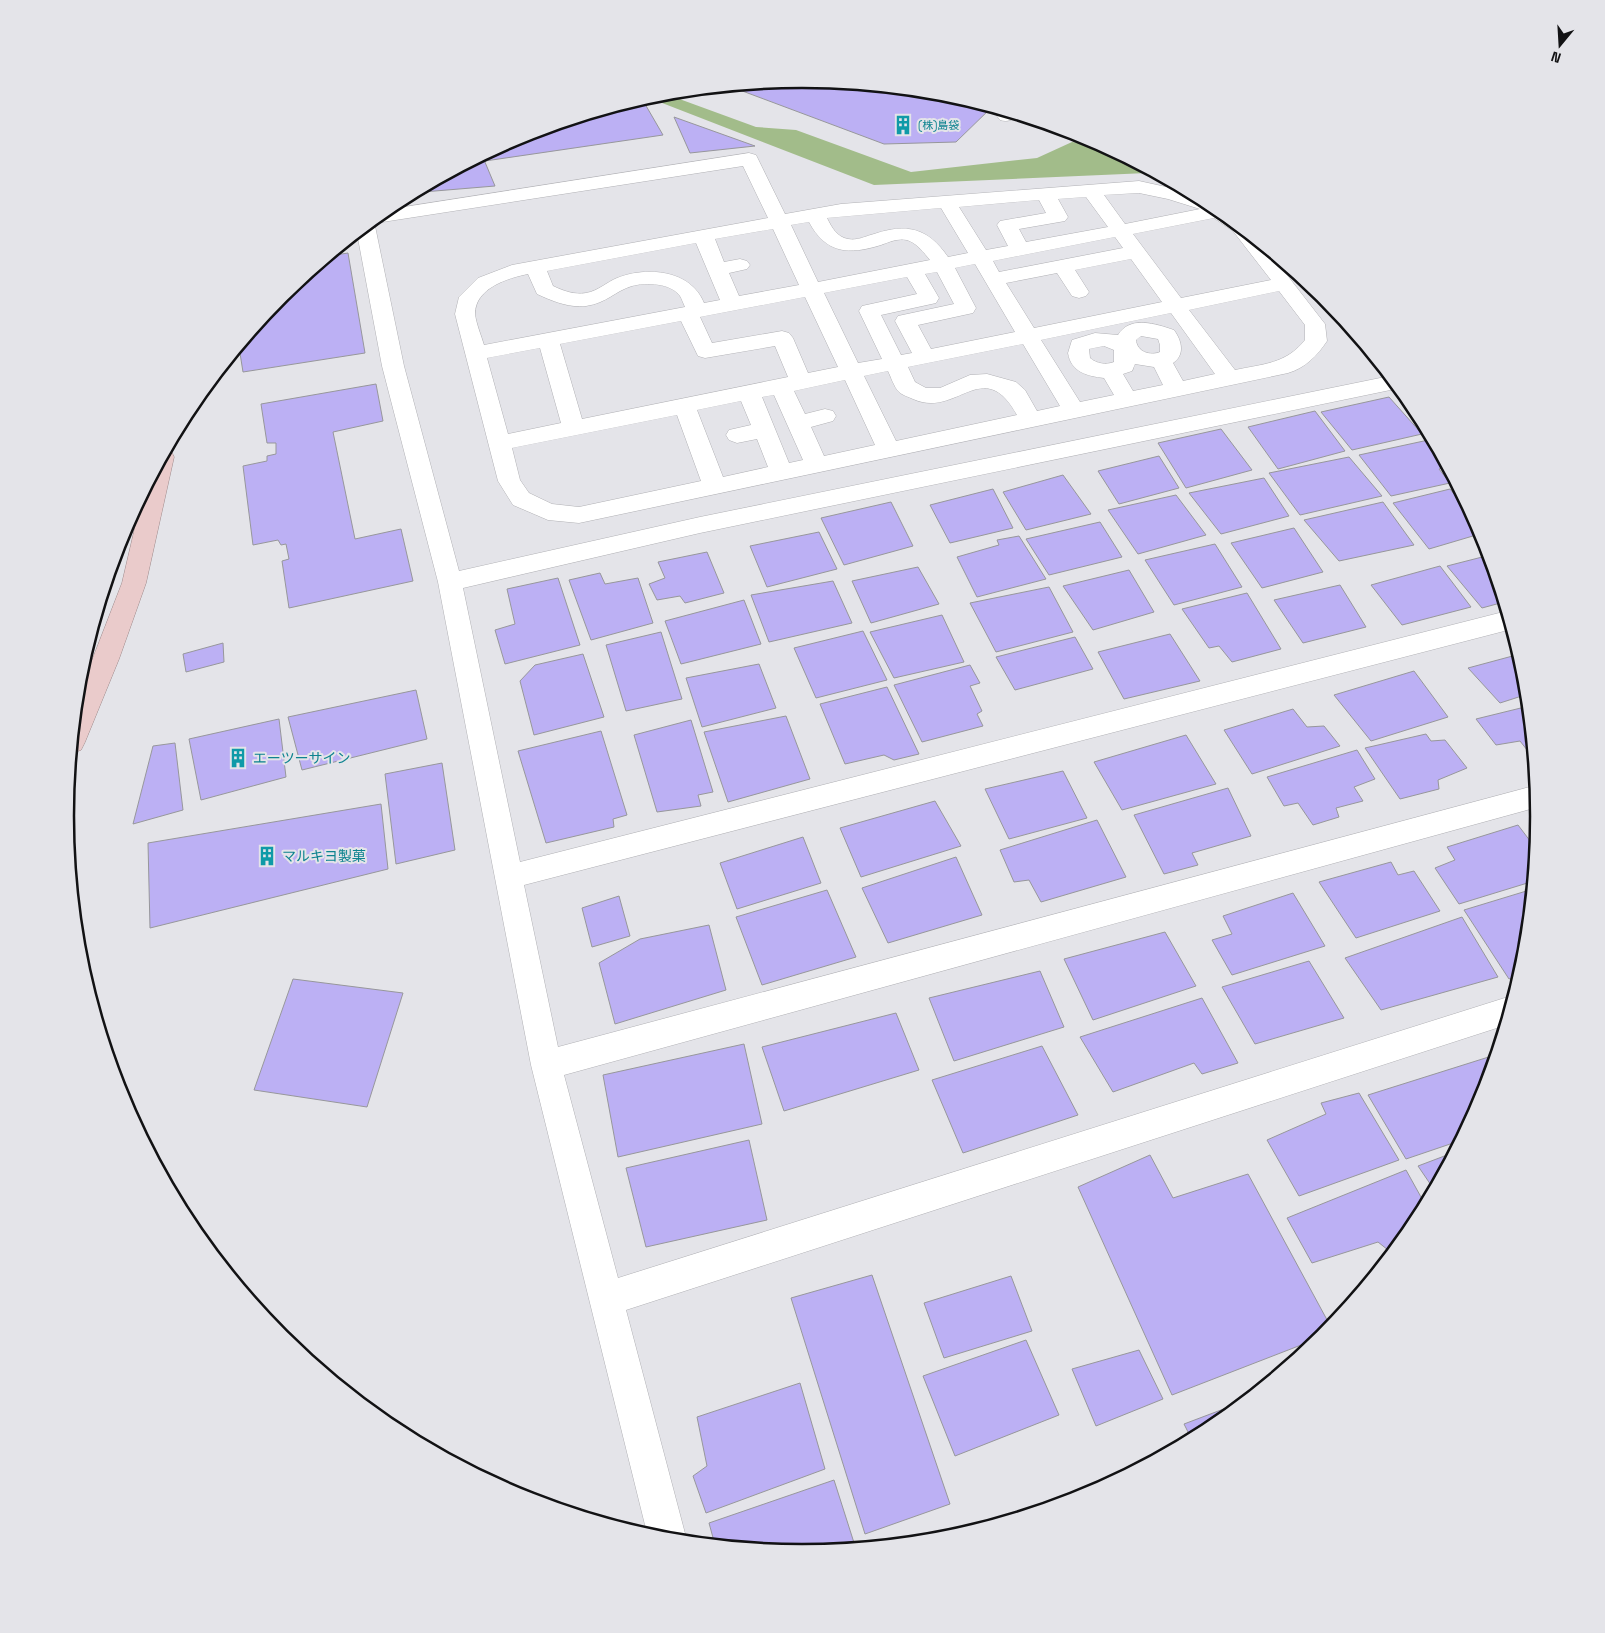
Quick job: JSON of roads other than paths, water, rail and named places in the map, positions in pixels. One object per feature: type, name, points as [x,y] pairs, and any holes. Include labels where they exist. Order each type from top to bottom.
[{"type":"highway","points":[[80,723],[134,583],[158,477]]},
{"type":"street","points":[[391,216],[749,159],[889,450]]},
{"type":"street","points":[[1189,199],[1139,187],[841,210],[534,266],[512,271],[485,282],[470,297],[466,314],[509,481],[521,499],[548,512],[579,515],[1288,366],[1305,354],[1316,341],[1315,324],[1253,244]]},
{"type":"street","points":[[1092,191],[1229,378]]},
{"type":"street","points":[[1020,249],[1007,225],[1058,217],[1046,194]]},
{"type":"street","points":[[947,202],[1074,411]]},
{"type":"street","points":[[476,353],[1210,213]]},
{"type":"street","points":[[815,214],[829,237],[842,244],[859,246],[872,243],[883,236],[897,233],[916,236],[926,244],[942,264],[966,308],[905,321],[925,357]]},
{"type":"street","points":[[366,233],[393,366],[450,582],[546,1065],[666,1532]]},
{"type":"street","points":[[703,235],[732,304]]},
{"type":"street","points":[[994,279],[1136,252]]},
{"type":"street","points":[[717,269],[740,265]]},
{"type":"street","points":[[534,266],[544,290],[562,298],[589,299],[606,294],[626,281],[647,278],[675,283],[689,293],[692,312],[705,351],[782,338],[798,423],[817,465]]},
{"type":"street","points":[[1062,266],[1079,292]]},
{"type":"street","points":[[913,270],[928,298],[870,311],[908,387],[923,395],[943,395],[970,382],[987,381],[1008,387],[1017,395],[1031,420]]},
{"type":"street","points":[[500,443],[1284,284]]},
{"type":"street","points":[[1161,361],[1147,362],[1134,357],[1125,348],[1117,342],[1102,338],[1088,340],[1079,345],[1077,355],[1082,364],[1096,370],[1111,371],[1124,366],[1127,357],[1125,348],[1124,340],[1127,334],[1139,328],[1157,331],[1167,336],[1171,345],[1170,355],[1161,361]]},
{"type":"street","points":[[548,339],[573,428]]},
{"type":"street","points":[[1161,361],[1177,390]]},
{"type":"street","points":[[1111,371],[1127,400]]},
{"type":"street","points":[[450,582],[700,525],[1388,384]]},
{"type":"street","points":[[749,393],[782,473]]},
{"type":"street","points":[[684,406],[715,487]]},
{"type":"street","points":[[798,423],[825,416]]},
{"type":"street","points":[[737,435],[764,430]]},
{"type":"street","points":[[509,877],[1504,621]]},
{"type":"street","points":[[546,1065],[1531,798]]},
{"type":"street","points":[[606,1299],[1504,1012]]},
{"type":"place","name":"(株)島袋","points":[[903,125]]},
{"type":"place","name":"エーツーサイン","points":[[238,758]]},
{"type":"place","name":"マルキヨ製菓","points":[[267,856]]}]
